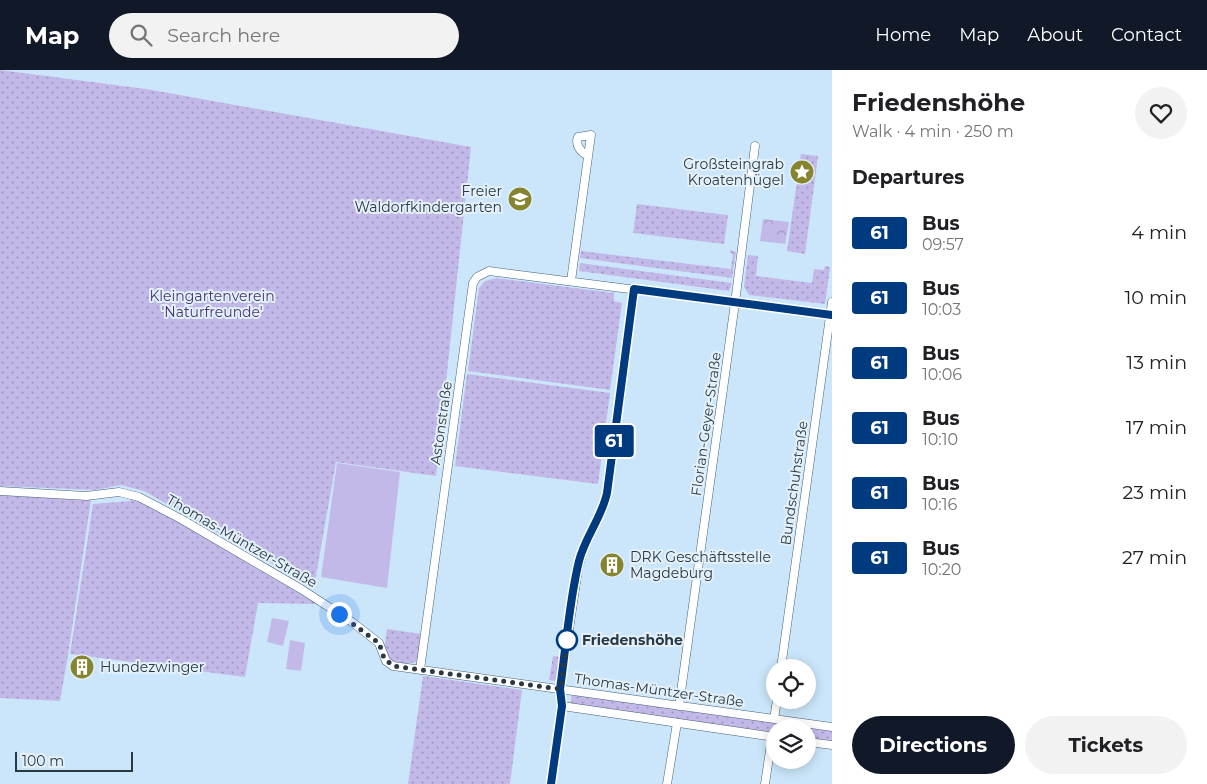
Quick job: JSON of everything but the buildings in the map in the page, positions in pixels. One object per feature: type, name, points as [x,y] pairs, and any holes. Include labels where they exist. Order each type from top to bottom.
[{"type":"street","name":"Florian-Geyer-Straße","points":[[679,706],[755,146]]},
{"type":"street","points":[[571,281],[587,155]]},
{"type":"street","name":"Astonstraße","points":[[420,670],[473,283],[477,277],[489,270],[831,315]]},
{"type":"street","points":[[551,784],[562,706],[560,689],[580,559],[603,508],[607,493],[634,289]]},
{"type":"street","name":"Bundschuhstraße","points":[[782,659],[832,302]]},
{"type":"street","name":"Thomas-Müntzer-Straße","points":[[0,491],[86,496],[119,492],[140,497],[181,518],[301,589],[352,622],[379,643],[384,658],[390,665],[774,719]]},
{"type":"street","points":[[562,706],[766,736]]},
{"type":"street","points":[[774,719],[776,709]]},
{"type":"street","points":[[667,784],[677,723]]},
{"type":"street","name":"Thomas-Müntzer-Straße","points":[[816,724],[832,726]]},
{"type":"street","points":[[816,743],[832,745]]},
{"type":"street","points":[[765,784],[768,769]]},
{"type":"green space","name":"Kleingartenverein 'Naturfreunde'","points":[[0,70],[146,89],[471,147],[436,476],[336,462],[314,587],[144,491],[121,485],[95,490],[0,486]]},
{"type":"green space","points":[[801,154],[818,156],[805,254],[787,251]]},
{"type":"green space","points":[[637,204],[728,215],[724,244],[633,233]]},
{"type":"green space","points":[[763,219],[789,222],[785,244],[760,241]]},
{"type":"green space","points":[[730,250],[736,252],[732,278],[580,258],[581,251],[731,269],[733,254],[730,253]]},
{"type":"green space","points":[[748,255],[758,256],[756,276],[812,283],[814,269],[824,270],[825,266],[830,267],[825,304],[749,295],[744,287]]},
{"type":"green space","points":[[580,263],[732,283],[729,291],[579,271]]},
{"type":"green space","points":[[496,278],[614,293],[614,301],[622,303],[610,390],[468,371],[479,288],[485,281]]},
{"type":"green space","points":[[467,374],[610,393],[598,484],[455,466]]},
{"type":"green space","points":[[337,463],[400,472],[387,588],[321,577]]},
{"type":"green space","points":[[0,494],[91,500],[60,701],[0,698]]},
{"type":"green space","points":[[131,497],[177,521],[317,604],[258,603],[245,677],[70,654],[93,504],[130,501]]},
{"type":"green space","points":[[272,618],[289,621],[283,646],[267,642]]},
{"type":"green space","points":[[387,629],[421,634],[416,662],[406,664],[389,660],[384,650]]},
{"type":"green space","points":[[290,640],[305,643],[301,671],[286,669]]},
{"type":"green space","points":[[553,656],[561,657],[555,681],[549,680]]},
{"type":"green space","points":[[423,676],[522,690],[510,784],[408,784]]},
{"type":"green space","points":[[572,694],[766,722],[766,733],[570,705]]},
{"type":"green space","points":[[816,729],[832,731],[832,742],[816,739]]},
{"type":"bus line","name":"61","points":[[551,784],[562,706],[560,689],[571,609],[580,559],[603,508],[607,493],[634,289],[832,315]]},
{"type":"place","name":"Großsteingrab Kroatenhügel","points":[[802,172]]},
{"type":"place","name":"Freier Waldorfkindergarten","points":[[520,199]]},
{"type":"place","name":"DRK Geschäftsstelle Magdeburg","points":[[612,565]]},
{"type":"place","name":"Friedenshöhe","points":[[567,640]]},
{"type":"place","name":"Hundezwinger","points":[[82,667]]},
{"type":"route","points":[[339,614],[363,629],[379,643],[384,658],[390,665],[405,669],[560,689],[567,640]]}]
